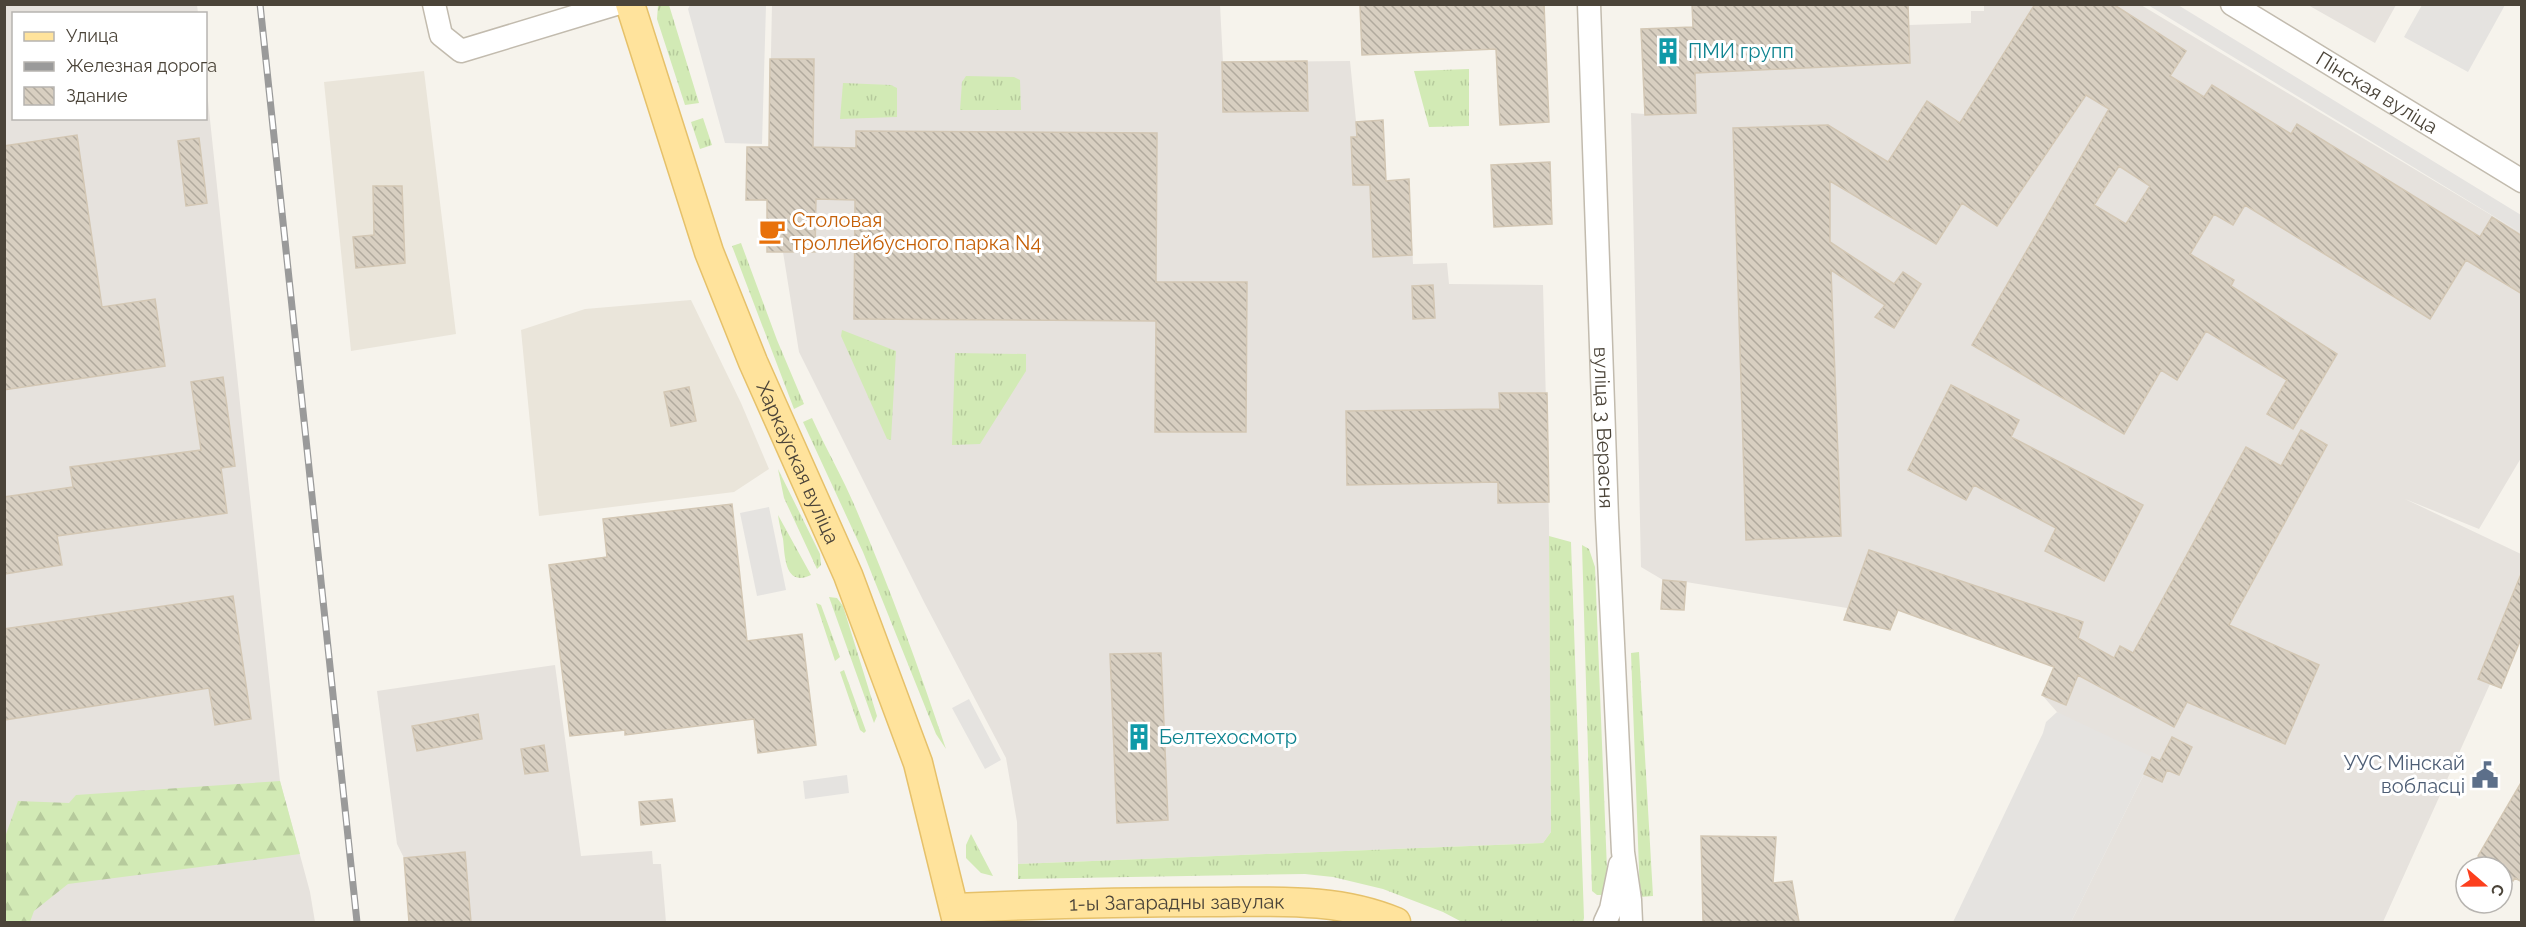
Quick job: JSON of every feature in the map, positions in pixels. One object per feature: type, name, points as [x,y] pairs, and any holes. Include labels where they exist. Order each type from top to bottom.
[{"type":"main road","name":"Харкаўская вуліца","points":[[630,4],[709,252],[757,373],[848,575],[918,763],[956,915]]},
{"type":"main road","name":"1-ы Загарадны завулак","points":[[956,915],[1107,902],[1294,901],[1346,907],[1396,922]]},
{"type":"street","points":[[434,4],[441,35],[461,51],[616,4]]},
{"type":"street","name":"вуліца 3 Верасня","points":[[1589,4],[1607,518],[1623,852],[1630,900],[1630,922]]},
{"type":"street","name":"Пінская вуліца","points":[[2232,4],[2522,181]]},
{"type":"street","name":"вуліца 3 Верасня","points":[[1605,922],[1611,909],[1623,852]]},
{"type":"shaded area","points":[[5,5],[197,5],[198,12],[12,12],[12,120],[207,120],[207,91],[280,781],[310,892],[315,922],[5,922]]},
{"type":"shaded area","points":[[690,5],[766,5],[762,144],[725,143],[688,9]]},
{"type":"shaded area","points":[[772,5],[1220,5],[1223,62],[1350,61],[1356,121],[1383,120],[1386,180],[1409,179],[1413,264],[1447,263],[1449,284],[1543,285],[1549,522],[1551,832],[1543,843],[1018,864],[1017,822],[1006,758],[924,602],[799,352],[783,252],[767,252],[767,201],[746,200],[747,147],[769,146]]},
{"type":"shaded area","points":[[1692,5],[1908,5],[1909,25],[1971,23],[1971,11],[1984,11],[1984,5],[2141,5],[2521,233],[2521,458],[2479,529],[2405,499],[2521,554],[2521,572],[2478,679],[2490,684],[2383,922],[2071,922],[2144,774],[2057,712],[2042,695],[2054,667],[1898,610],[1890,630],[1844,620],[1847,608],[1663,580],[1641,567],[1631,113],[1645,114],[1641,29],[1692,27]]},
{"type":"shaded area","points":[[2148,5],[2178,5],[2521,215],[2521,233]]},
{"type":"shaded area","points":[[2308,5],[2396,5],[2375,43]]},
{"type":"shaded area","points":[[2422,5],[2505,5],[2468,72],[2404,37]]},
{"type":"shaded area","points":[[424,71],[456,334],[351,351],[324,82]]},
{"type":"shaded area","points":[[691,300],[741,403],[769,469],[734,492],[539,516],[521,330],[585,309]]},
{"type":"shaded area","points":[[769,507],[786,590],[757,596],[740,513]]},
{"type":"shaded area","points":[[555,665],[581,856],[652,851],[653,864],[661,864],[666,922],[409,922],[404,858],[397,844],[377,691]]},
{"type":"shaded area","points":[[969,699],[1001,760],[985,769],[952,708]]},
{"type":"shaded area","points":[[2057,712],[2152,757],[2071,922],[1953,922],[2043,733],[2046,722]]},
{"type":"shaded area","points":[[847,775],[849,793],[805,799],[803,781]]},
{"type":"green space","points":[[658,5],[669,5],[699,103],[685,105],[657,19]]},
{"type":"green space","points":[[1469,69],[1469,126],[1429,127],[1414,71]]},
{"type":"green space","points":[[966,76],[1014,77],[1020,80],[1021,110],[960,110],[962,82]]},
{"type":"green space","points":[[843,83],[891,85],[897,88],[897,117],[840,119]]},
{"type":"green space","points":[[703,118],[712,145],[700,149],[691,122]]},
{"type":"green space","points":[[741,243],[777,340],[804,404],[794,409],[732,246]]},
{"type":"green space","points":[[842,330],[896,351],[891,440],[887,439],[841,336]]},
{"type":"green space","points":[[955,353],[1026,354],[1026,371],[980,444],[952,445]]},
{"type":"green space","points":[[812,418],[851,497],[881,568],[946,749],[936,734],[863,552],[803,422]]},
{"type":"green space","points":[[778,469],[820,554],[821,565],[817,569],[784,498]]},
{"type":"green space","points":[[778,515],[811,575],[796,577],[788,568]]},
{"type":"green space","points":[[1549,536],[1571,542],[1583,922],[1462,922],[1443,912],[1383,889],[1333,877],[1305,874],[1018,879],[1018,864],[1543,843],[1551,832]]},
{"type":"green space","points":[[1582,545],[1589,549],[1595,567],[1608,895],[1597,895],[1592,891]]},
{"type":"green space","points":[[829,597],[837,598],[843,606],[877,716],[874,723]]},
{"type":"green space","points":[[816,603],[821,605],[840,657],[835,661]]},
{"type":"green space","points":[[1639,652],[1653,896],[1640,897],[1631,653]]},
{"type":"green space","points":[[844,670],[866,731],[864,733],[860,730],[840,672]]},
{"type":"green space","points":[[280,781],[300,854],[68,884],[34,911],[30,922],[5,922],[5,837],[18,801],[69,803],[76,795]]},
{"type":"green space","points":[[971,834],[993,876],[981,873],[966,858],[966,845]]},
{"type":"building","points":[[1544,4],[1549,122],[1500,125],[1496,49],[1362,55],[1360,5]]},
{"type":"building","points":[[1692,4],[1908,4],[1910,63],[1695,73],[1696,113],[1645,115],[1641,29],[1693,27]]},
{"type":"building","points":[[2035,4],[2113,4],[2186,51],[2170,76],[2204,97],[2212,85],[2291,134],[2297,124],[2480,237],[2492,217],[2522,236],[2522,294],[2466,260],[2430,319],[2245,205],[2233,225],[2214,214],[2190,254],[2234,280],[2231,286],[2337,354],[2293,429],[2267,414],[2287,380],[2206,331],[2177,380],[2161,370],[2124,434],[1972,345],[2109,109],[2086,95],[1997,226],[1962,203],[1936,244],[1830,181],[1830,242],[1894,284],[1903,272],[1921,284],[1894,328],[1875,317],[1885,305],[1831,270],[1841,536],[1746,540],[1733,128],[1828,125],[1888,162],[1927,101],[1960,123]],"holes":[[[2119,166],[2150,186],[2126,224],[2094,205]]]},
{"type":"building","points":[[770,59],[814,59],[813,147],[856,148],[856,131],[1157,133],[1156,282],[1247,282],[1246,432],[1155,432],[1156,321],[854,319],[855,200],[816,199],[815,252],[767,252],[767,200],[746,200],[747,147],[769,147]]},
{"type":"building","points":[[1307,61],[1308,111],[1223,112],[1222,62]]},
{"type":"building","points":[[1383,120],[1386,181],[1409,179],[1412,255],[1373,257],[1370,185],[1353,185],[1351,137],[1357,137],[1356,122]]},
{"type":"building","points":[[77,135],[102,307],[155,299],[165,366],[4,390],[4,146]]},
{"type":"building","points":[[199,138],[207,203],[186,206],[178,141]]},
{"type":"building","points":[[1550,162],[1552,224],[1494,227],[1491,165]]},
{"type":"building","points":[[373,186],[402,186],[405,263],[356,268],[353,237],[374,235]]},
{"type":"building","points":[[1433,285],[1435,318],[1413,319],[1412,286]]},
{"type":"building","points":[[223,377],[235,466],[221,468],[227,513],[57,536],[62,565],[4,574],[4,497],[73,487],[70,467],[201,450],[191,382]]},
{"type":"building","points":[[1951,385],[2019,420],[2011,437],[2143,505],[2104,581],[2045,551],[2056,528],[1974,485],[1966,500],[1908,470]]},
{"type":"building","points":[[689,387],[696,421],[671,426],[664,392]]},
{"type":"building","points":[[1499,393],[1547,393],[1549,502],[1498,503],[1498,482],[1347,485],[1346,411],[1500,409]]},
{"type":"building","points":[[2301,430],[2327,445],[2229,625],[2319,665],[2285,744],[2187,702],[2174,727],[2078,675],[2066,705],[2042,695],[2054,667],[1898,610],[1890,630],[1844,620],[1869,550],[2083,622],[2078,638],[2114,658],[2120,646],[2133,653],[2246,447],[2281,466]]},
{"type":"building","points":[[732,504],[747,641],[802,634],[816,745],[758,753],[754,719],[625,735],[625,730],[570,736],[549,565],[607,557],[603,519]]},
{"type":"building","points":[[2521,574],[2522,636],[2501,688],[2478,679]]},
{"type":"building","points":[[1663,580],[1686,582],[1684,610],[1661,609]]},
{"type":"building","points":[[233,596],[251,719],[215,725],[209,688],[4,720],[4,629]]},
{"type":"building","name":"Белтехосмотр","points":[[1161,653],[1168,820],[1117,823],[1110,654]]},
{"type":"building","points":[[478,714],[482,739],[417,751],[412,726]]},
{"type":"building","points":[[2172,737],[2192,747],[2179,775],[2167,770],[2162,782],[2144,774],[2152,757],[2160,761]]},
{"type":"building","points":[[544,745],[548,771],[525,774],[521,749]]},
{"type":"building","points":[[2522,781],[2522,882],[2514,880],[2514,855],[2479,855]]},
{"type":"building","points":[[672,799],[675,821],[641,825],[639,802]]},
{"type":"building","points":[[1701,836],[1776,837],[1773,883],[1792,881],[1799,922],[1703,922]]},
{"type":"building","points":[[465,852],[471,922],[409,922],[404,858]]},
{"type":"railway","points":[[260,4],[357,922]]},
{"type":"place","name":"ПМИ групп","points":[[1668,51]]},
{"type":"place","name":"Столовая троллейбусного парка N4","points":[[772,231]]},
{"type":"place","name":"Белтехосмотр","points":[[1139,737]]},
{"type":"place","name":"УУС Мінскай вобласці","points":[[2485,775]]}]
